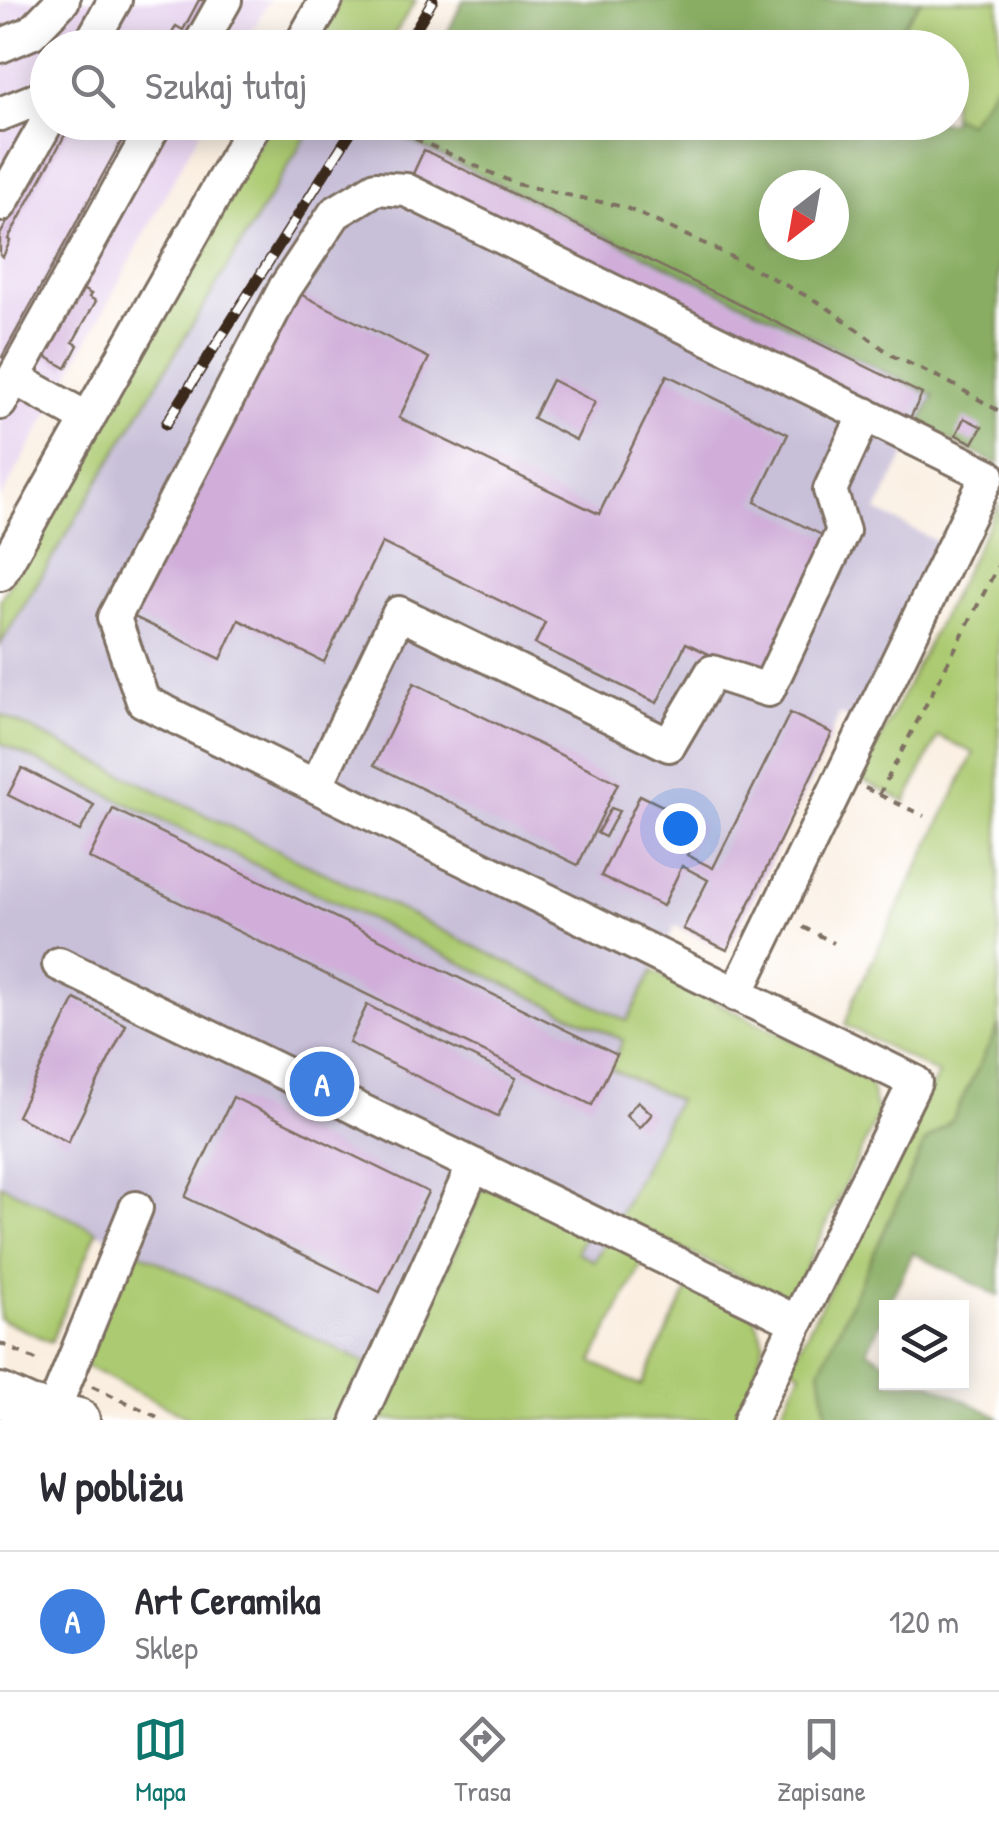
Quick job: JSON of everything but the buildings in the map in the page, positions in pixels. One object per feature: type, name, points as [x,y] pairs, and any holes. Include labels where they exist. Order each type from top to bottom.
[{"type":"main road","points":[[0,1395],[29,1408],[67,1411]]},
{"type":"street","points":[[35,30],[63,0]]},
{"type":"street","points":[[208,30],[225,0]]},
{"type":"street","points":[[309,30],[326,0]]},
{"type":"street","points":[[94,30],[102,6]]},
{"type":"street","points":[[0,46],[30,34]]},
{"type":"street","points":[[0,114],[30,102]]},
{"type":"street","points":[[0,205],[37,140]]},
{"type":"street","points":[[88,419],[7,390],[146,140]]},
{"type":"street","points":[[0,574],[246,140]]},
{"type":"street","points":[[736,995],[988,475],[406,190],[376,188],[335,213],[285,288],[114,618],[144,701],[736,995],[915,1082],[750,1420]]},
{"type":"street","points":[[316,786],[399,613],[669,745],[712,672],[768,690],[843,531],[830,490],[865,414]]},
{"type":"street","points":[[59,964],[797,1322]]},
{"type":"street","points":[[358,1420],[474,1165]]},
{"type":"street","points":[[67,1411],[136,1208]]},
{"type":"street","points":[[0,1375],[67,1411],[95,1420]]},
{"type":"path","points":[[418,140],[516,184],[624,207],[712,247],[824,305],[893,356],[999,411]]},
{"type":"path","points":[[878,794],[999,564]]},
{"type":"path","points":[[855,783],[924,816]]},
{"type":"path","points":[[803,927],[834,943]]},
{"type":"shaded area","points":[[10,0],[269,0],[253,30],[30,30],[30,140],[195,140],[0,500],[0,4]]},
{"type":"shaded area","points":[[304,140],[410,140],[935,396],[877,511],[942,544],[855,722],[840,714],[727,950],[675,926],[628,1021],[0,714],[0,645]]},
{"type":"shaded area","points":[[0,744],[623,1041],[610,1069],[677,1100],[515,1420],[481,1420],[0,1184]]},
{"type":"green space","points":[[339,0],[416,0],[397,30],[322,30]]},
{"type":"green space","points":[[463,0],[921,0],[899,30],[449,30]]},
{"type":"green space","points":[[921,0],[999,0],[999,80],[969,123],[969,30],[900,30]]},
{"type":"green space","points":[[999,80],[999,465],[919,425],[934,396],[409,140],[969,140],[969,122]]},
{"type":"green space","points":[[260,140],[304,140],[0,645],[0,600]]},
{"type":"green space","points":[[999,503],[999,1025],[952,1120],[925,1143],[820,1370],[828,1420],[777,1420],[801,1372],[790,1366],[938,1074],[845,1025],[855,996],[974,753],[938,736],[906,802],[860,779]]},
{"type":"green space","points":[[0,714],[627,1021],[653,971],[839,1063],[870,1084],[878,1115],[795,1291],[783,1297],[617,1219],[677,1100],[610,1068],[623,1040],[0,743]]},
{"type":"green space","points":[[999,1025],[999,1296],[913,1253],[891,1300],[879,1300],[879,1325],[867,1351],[879,1358],[879,1390],[943,1390],[999,1420],[828,1420],[820,1370],[925,1142],[952,1120]]},
{"type":"green space","points":[[486,1181],[588,1226],[577,1252],[594,1261],[609,1235],[644,1259],[592,1362],[641,1386],[690,1285],[753,1313],[764,1342],[752,1385],[734,1420],[379,1420]]},
{"type":"green space","points":[[0,1184],[97,1231],[51,1342],[0,1319]]},
{"type":"green space","points":[[130,1248],[366,1363],[338,1420],[194,1420],[81,1364]]},
{"type":"railway","points":[[415,30],[433,0]]},
{"type":"railway","points":[[166,424],[346,140]]},
{"type":"place","name":"Art Ceramika","points":[[322,1084]]}]
